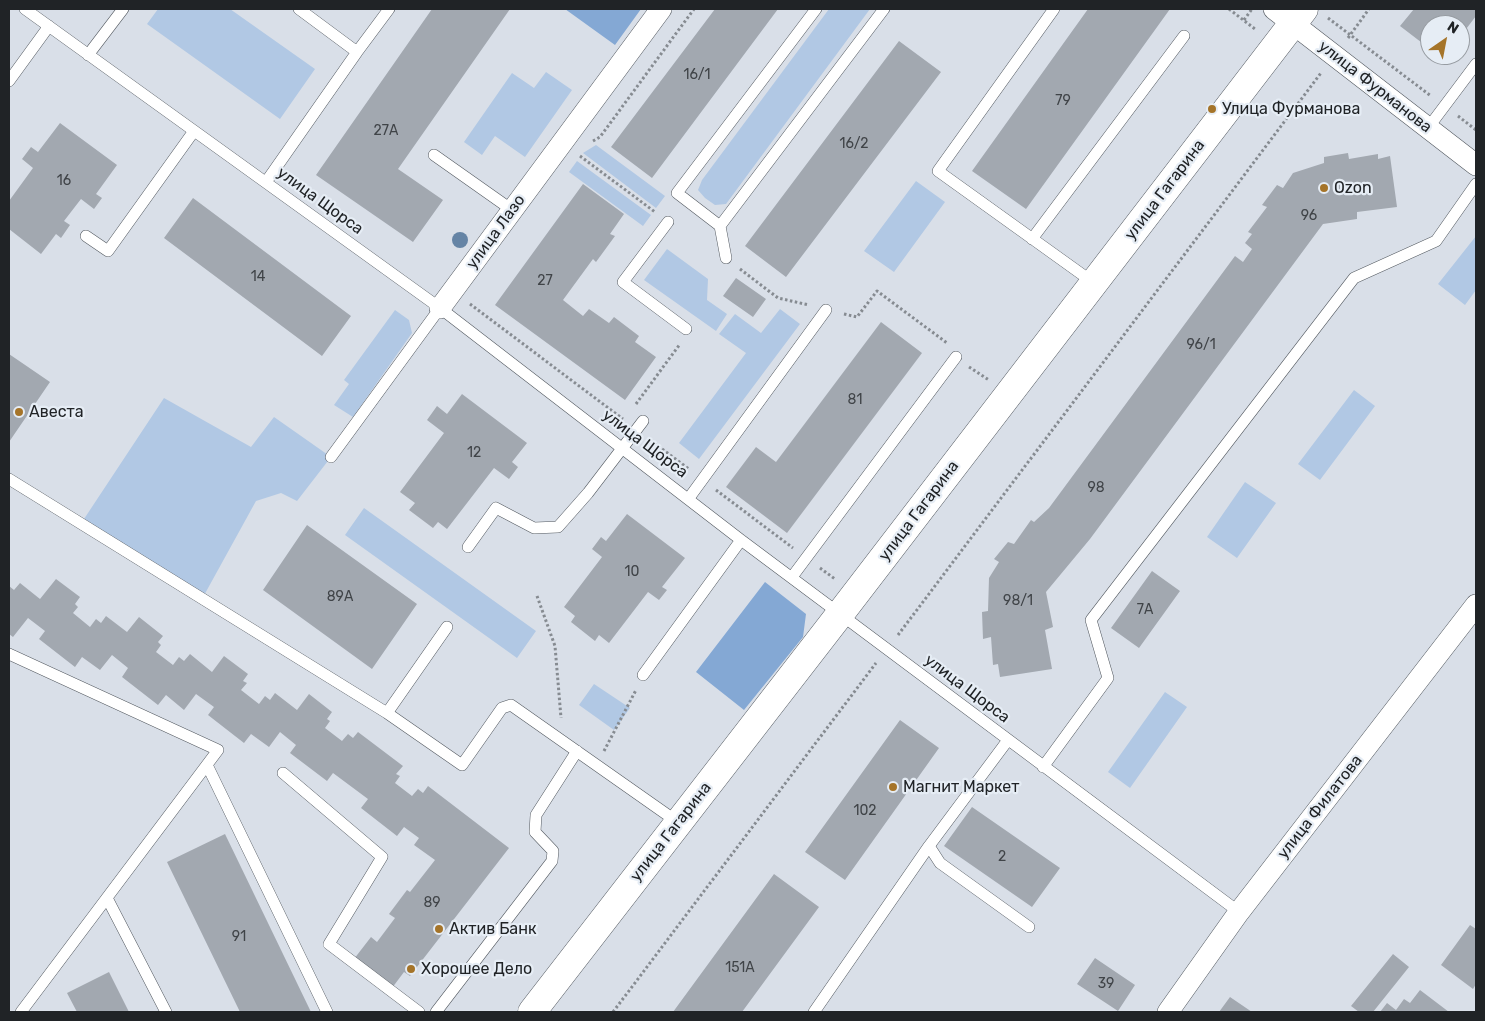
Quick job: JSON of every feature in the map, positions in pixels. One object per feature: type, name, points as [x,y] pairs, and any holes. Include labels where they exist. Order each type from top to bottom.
[{"type":"main road","name":"улица Гагарина","points":[[532,1012],[840,614],[1298,14]]},
{"type":"street","name":"улица Лазо","points":[[440,308],[661,9]]},
{"type":"street","name":"улица Фурманова","points":[[1298,14],[1334,56],[1476,165]]},
{"type":"street","name":"улица Филатова","points":[[1168,1012],[1239,912],[1476,605]]},
{"type":"lane","name":"улица Щорса","points":[[25,9],[440,308],[689,498],[741,540],[1239,912]]},
{"type":"lane","points":[[88,55],[123,9]]},
{"type":"lane","points":[[299,9],[357,52]]},
{"type":"lane","points":[[266,182],[389,9]]},
{"type":"lane","points":[[726,258],[720,226],[677,193],[816,9]]},
{"type":"lane","points":[[720,226],[884,9]]},
{"type":"lane","points":[[1052,10],[938,170],[1094,283]]},
{"type":"lane","points":[[9,81],[49,26]]},
{"type":"lane","points":[[1032,239],[1184,36]]},
{"type":"lane","points":[[1428,128],[1476,64]]},
{"type":"lane","points":[[86,236],[108,251],[194,131]]},
{"type":"lane","points":[[434,155],[512,210]]},
{"type":"lane","points":[[1043,767],[1108,678],[1090,620],[1354,278],[1436,241],[1476,184]]},
{"type":"lane","points":[[668,222],[622,282],[686,329]]},
{"type":"lane","name":"улица Лазо","points":[[331,457],[440,308]]},
{"type":"lane","points":[[689,498],[826,310]]},
{"type":"lane","points":[[792,577],[956,357]]},
{"type":"lane","points":[[468,546],[496,508],[534,528],[558,527],[588,493],[640,425]]},
{"type":"lane","points":[[9,479],[387,712],[462,765],[502,708],[511,705],[679,822]]},
{"type":"lane","points":[[643,676],[741,540]]},
{"type":"lane","points":[[387,712],[447,627]]},
{"type":"lane","points":[[9,654],[218,750],[208,767],[21,1012]]},
{"type":"lane","points":[[814,1012],[929,846],[1008,740]]},
{"type":"lane","points":[[436,1012],[542,877],[552,861],[553,850],[535,832],[536,815],[577,751]]},
{"type":"lane","points":[[208,767],[327,1012]]},
{"type":"lane","points":[[283,773],[382,857],[329,944],[419,1012]]},
{"type":"lane","points":[[929,846],[940,863],[1029,927]]},
{"type":"lane","points":[[107,898],[166,1012]]},
{"type":"path","points":[[592,142],[600,137],[694,9]]},
{"type":"path","points":[[1244,20],[1252,9]]},
{"type":"path","points":[[613,1012],[1369,9]]},
{"type":"path","points":[[1298,14],[1350,35],[1476,130]]},
{"type":"path","points":[[575,152],[657,214]]},
{"type":"path","points":[[726,258],[778,298],[857,317],[877,291],[950,345],[956,357]]},
{"type":"path","points":[[466,301],[624,420]]},
{"type":"path","points":[[640,425],[702,479],[840,582]]},
{"type":"path","points":[[537,596],[555,646],[563,741]]},
{"type":"path","points":[[597,765],[643,676]]},
{"type":"shaded area","points":[[158,9],[230,9],[315,69],[280,119],[147,24]]},
{"type":"shaded area","points":[[565,9],[641,9],[615,45]]},
{"type":"shaded area","points":[[829,9],[870,9],[726,204],[715,205],[698,190],[702,180]]},
{"type":"shaded area","points":[[546,72],[572,90],[525,157],[495,136],[482,155],[464,142],[512,73],[534,88]]},
{"type":"shaded area","points":[[596,145],[665,196],[656,208],[583,153]]},
{"type":"shaded area","points":[[577,161],[651,215],[643,226],[569,172]]},
{"type":"shaded area","points":[[916,181],[945,202],[894,272],[864,251]]},
{"type":"shaded area","points":[[1476,236],[1476,290],[1465,305],[1438,284]]},
{"type":"shaded area","points":[[667,249],[708,279],[707,300],[727,314],[716,331],[644,280]]},
{"type":"shaded area","points":[[780,309],[800,324],[699,459],[679,443],[746,353],[719,334],[735,314],[761,333]]},
{"type":"shaded area","points":[[395,310],[409,320],[412,333],[353,417],[334,405],[349,384],[344,380]]},
{"type":"shaded area","points":[[1354,390],[1375,406],[1320,480],[1298,464]]},
{"type":"shaded area","points":[[164,398],[251,447],[274,417],[331,457],[297,501],[281,493],[256,501],[202,599],[84,519]]},
{"type":"shaded area","points":[[1245,482],[1276,503],[1237,558],[1207,537]]},
{"type":"shaded area","points":[[364,508],[536,631],[517,658],[345,535]]},
{"type":"shaded area","points":[[765,582],[806,614],[803,637],[744,710],[696,672]]},
{"type":"shaded area","points":[[594,684],[630,708],[614,730],[579,705]]},
{"type":"shaded area","points":[[1165,692],[1187,707],[1130,788],[1108,772]]},
{"type":"building","points":[[432,9],[510,9],[398,169],[443,200],[413,242],[316,175]]},
{"type":"building","points":[[715,9],[778,9],[652,178],[611,147]]},
{"type":"building","points":[[1088,9],[1170,9],[1026,209],[972,171]]},
{"type":"building","points":[[1414,9],[1476,9],[1476,16],[1470,24],[1470,15],[1420,15],[1420,41],[1400,26]]},
{"type":"building","points":[[899,41],[941,72],[786,277],[745,246]]},
{"type":"building","points":[[60,123],[117,165],[96,194],[102,198],[94,209],[81,199],[64,221],[70,225],[61,238],[56,234],[41,254],[9,229],[9,201],[33,168],[22,159],[31,147],[38,152]]},
{"type":"building","points":[[1348,153],[1349,159],[1378,154],[1378,159],[1390,156],[1397,207],[1357,212],[1357,219],[1323,224],[1090,539],[1046,592],[1053,627],[1045,630],[1052,669],[1000,677],[998,664],[993,665],[991,637],[983,639],[982,612],[988,611],[989,578],[999,562],[994,559],[1008,542],[1014,544],[1031,520],[1034,522],[1049,508],[1235,256],[1243,262],[1252,249],[1245,243],[1252,234],[1248,232],[1267,207],[1262,205],[1277,185],[1283,188],[1293,173],[1324,163],[1324,157]]},
{"type":"building","points":[[583,184],[624,214],[610,234],[615,236],[596,262],[593,259],[563,300],[583,316],[589,309],[609,323],[614,317],[639,336],[635,342],[656,357],[625,400],[495,305]]},
{"type":"building","points":[[193,198],[351,316],[322,356],[164,238]]},
{"type":"building","points":[[736,278],[766,299],[753,317],[723,296]]},
{"type":"building","points":[[881,322],[922,353],[787,533],[726,487],[756,447],[776,462]]},
{"type":"building","name":"Авеста","points":[[9,354],[50,382],[9,442]]},
{"type":"building","points":[[462,394],[527,443],[512,462],[518,467],[509,479],[494,468],[447,529],[438,522],[433,528],[409,510],[415,503],[400,492],[444,433],[427,420],[437,406],[447,414]]},
{"type":"building","points":[[627,514],[685,558],[662,587],[667,590],[659,600],[648,592],[609,643],[599,635],[595,641],[571,622],[575,616],[564,607],[602,557],[592,549],[601,537],[606,541]]},
{"type":"building","points":[[307,525],[417,604],[372,669],[263,590]]},
{"type":"building","points":[[1152,571],[1180,591],[1139,648],[1111,628]]},
{"type":"building","points":[[56,579],[80,597],[75,604],[78,607],[73,613],[90,627],[96,619],[101,623],[106,616],[127,632],[139,617],[163,636],[158,642],[161,645],[156,652],[173,665],[179,657],[184,661],[190,654],[212,672],[224,656],[248,674],[243,681],[247,683],[241,690],[259,704],[265,696],[270,700],[275,693],[297,710],[309,694],[332,712],[327,719],[330,721],[325,728],[342,741],[348,734],[353,738],[358,732],[403,766],[396,774],[400,776],[395,783],[412,796],[418,789],[423,793],[428,786],[509,848],[410,976],[404,972],[392,988],[354,959],[371,937],[377,942],[395,918],[389,914],[407,890],[410,892],[435,860],[414,845],[419,838],[404,827],[397,836],[361,808],[368,799],[333,773],[327,781],[290,753],[296,745],[280,732],[269,747],[251,734],[244,743],[208,715],[214,707],[196,694],[184,710],[166,695],[158,705],[122,677],[128,668],[112,655],[100,670],[82,657],[75,667],[39,639],[45,631],[28,618],[13,637],[9,634],[9,586],[14,590],[20,583],[40,599]]},
{"type":"building","points":[[900,720],[939,748],[845,880],[805,852]]},
{"type":"building","points":[[972,807],[1060,868],[1032,907],[944,846]]},
{"type":"building","points":[[225,834],[311,1012],[240,1012],[167,862]]},
{"type":"building","points":[[774,874],[819,907],[742,1012],[673,1012]]},
{"type":"building","points":[[1470,925],[1476,929],[1476,984],[1473,989],[1441,965]]},
{"type":"building","points":[[1393,954],[1409,967],[1373,1012],[1359,1012],[1351,1006]]},
{"type":"building","points":[[1095,958],[1135,985],[1118,1011],[1077,984]]},
{"type":"building","points":[[109,972],[129,1012],[77,1012],[67,993]]},
{"type":"building","points":[[1420,990],[1449,1012],[1380,1012],[1387,1003],[1396,1010],[1404,999],[1410,1003]]},
{"type":"building","points":[[1230,997],[1252,1012],[1219,1012]]},
{"type":"place","name":"Улица Фурманова","points":[[1212,109]]},
{"type":"place","name":"Ozon","points":[[1324,188]]},
{"type":"place","name":"Авеста","points":[[19,412]]},
{"type":"place","name":"Магнит Маркет","points":[[893,787]]},
{"type":"place","name":"Актив Банк","points":[[439,929]]},
{"type":"place","name":"Хорошее Дело","points":[[411,969]]}]
